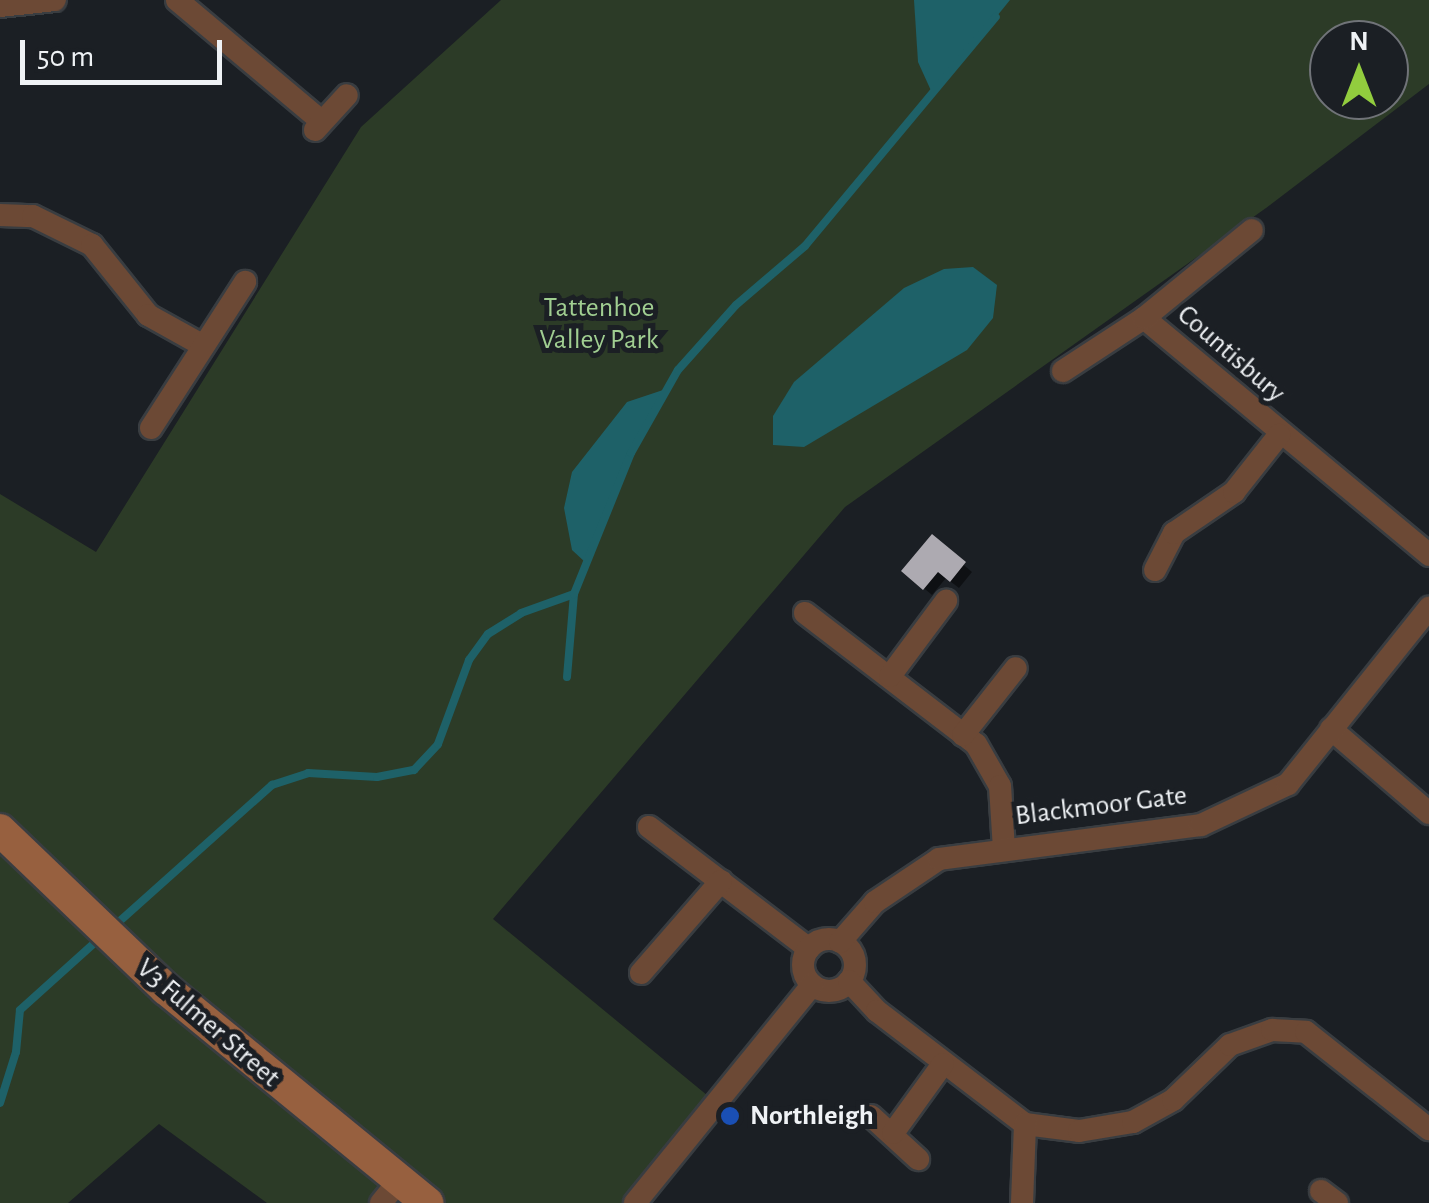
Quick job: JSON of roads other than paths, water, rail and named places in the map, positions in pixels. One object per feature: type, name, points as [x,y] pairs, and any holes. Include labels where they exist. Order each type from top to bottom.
[{"type":"street","points":[[0,6],[55,0]]},
{"type":"street","points":[[178,0],[318,126],[348,96]]},
{"type":"street","points":[[0,216],[33,216],[92,245],[148,314],[202,345]]},
{"type":"street","name":"Countisbury","points":[[1063,372],[1144,318],[1252,230]]},
{"type":"street","points":[[151,428],[245,282]]},
{"type":"street","name":"Countisbury","points":[[1144,318],[1279,435],[1429,555]]},
{"type":"street","name":"Countisbury","points":[[1155,570],[1174,533],[1234,492],[1279,435]]},
{"type":"street","points":[[890,676],[946,601]]},
{"type":"street","name":"Blackmoor Gate","points":[[840,942],[875,902],[939,859],[1201,825],[1288,784],[1429,608]]},
{"type":"street","points":[[805,613],[963,734],[1000,786],[1004,849]]},
{"type":"street","points":[[963,734],[1016,668]]},
{"type":"street","points":[[1331,729],[1429,813]]},
{"type":"street","points":[[649,827],[809,949]]},
{"type":"street","name":"V3 Fulmer Street","points":[[0,830],[166,989],[390,1192],[426,1203]]},
{"type":"street","points":[[641,973],[721,881]]},
{"type":"street","points":[[828,939],[840,942],[854,959],[849,981],[835,990],[812,985],[804,971],[809,949],[828,939]]},
{"type":"street","points":[[669,943],[687,960]]},
{"type":"street","points":[[849,981],[942,1064],[1025,1124],[1079,1131],[1132,1122],[1173,1100],[1230,1045],[1272,1030],[1306,1032],[1429,1130]]},
{"type":"street","points":[[636,1203],[812,985]]},
{"type":"street","points":[[893,1133],[942,1064]]},
{"type":"street","points":[[871,1116],[918,1158]]},
{"type":"street","points":[[1022,1203],[1025,1124]]},
{"type":"water","points":[[914,0],[1010,0],[933,95],[918,62]]},
{"type":"water","points":[[973,267],[997,285],[993,318],[967,350],[804,447],[773,445],[773,416],[794,382],[904,288],[944,269]]},
{"type":"water","points":[[669,388],[631,453],[585,562],[572,550],[564,508],[572,472],[627,402]]},
{"type":"waterway","points":[[112,928],[272,785],[308,773],[377,777],[414,770],[438,744],[469,660],[488,634],[521,613],[574,594],[631,453],[678,370],[736,305],[805,246],[996,17]]},
{"type":"waterway","points":[[567,677],[574,594]]},
{"type":"waterway","points":[[0,1103],[16,1052],[20,1010],[101,937]]},
{"type":"place","name":"Northleigh","points":[[730,1116]]},
{"type":"park label","name":"Tattenhoe Valley Park","points":[[599,324]]}]
